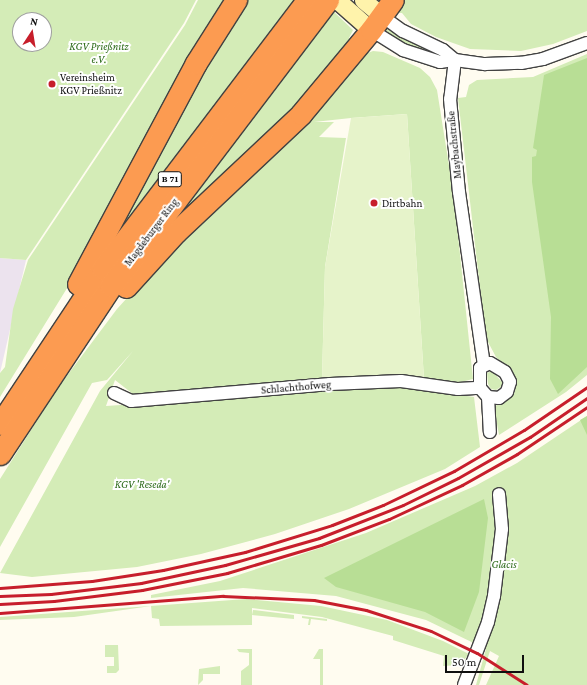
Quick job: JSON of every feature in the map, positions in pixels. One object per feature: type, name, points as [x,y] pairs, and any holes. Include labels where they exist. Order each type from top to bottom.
[{"type":"highway","points":[[47,349],[62,310],[196,63],[236,0]]},
{"type":"highway","name":"Magdeburger Ring","points":[[0,424],[47,349],[158,195],[305,11],[328,0]]},
{"type":"highway","name":"Magdeburger Ring","points":[[0,454],[92,313],[305,11]]},
{"type":"highway","points":[[92,313],[119,296],[176,232],[301,114],[382,16]]},
{"type":"main road","points":[[337,0],[382,16]]},
{"type":"main road","points":[[363,0],[382,16]]},
{"type":"street","points":[[382,16],[394,45],[419,56],[440,62],[455,60],[484,64],[529,62],[543,59],[587,43]]},
{"type":"street","points":[[382,16],[403,31],[443,50],[455,60]]},
{"type":"street","name":"Maybachstraße","points":[[455,60],[450,99],[459,192],[484,365],[479,374],[480,388]]},
{"type":"street","points":[[484,365],[495,364],[505,372],[510,382],[504,396],[488,397]]},
{"type":"street","name":"Schlachthofweg","points":[[114,393],[131,400],[330,384],[401,381],[458,389],[480,388]]},
{"type":"street","points":[[480,388],[488,397],[490,432]]},
{"type":"street","points":[[464,685],[488,622],[494,596],[502,529],[499,494]]},
{"type":"shaded area","points":[[0,258],[26,260],[0,373]]},
{"type":"green space","name":"KGV Prießnitz e.V.","points":[[0,0],[196,0],[184,23],[26,260],[0,258]]},
{"type":"green space","points":[[198,0],[231,0],[85,259],[0,397],[0,373],[5,367],[13,309],[28,260],[185,25]]},
{"type":"green space","points":[[245,0],[295,0],[109,245],[174,120]]},
{"type":"green space","points":[[399,0],[587,0],[587,31],[553,44],[521,51],[470,49],[436,37],[411,24],[402,13],[398,13]]},
{"type":"green space","points":[[333,11],[353,30],[349,38],[352,41],[305,99],[154,240]]},
{"type":"green space","points":[[386,27],[409,41],[441,56],[400,42],[383,31]]},
{"type":"green space","name":"KGV 'Reseda'","points":[[363,51],[365,54],[373,51],[383,52],[420,68],[430,77],[437,90],[454,197],[473,379],[457,383],[424,379],[407,114],[314,122],[334,122],[319,137],[346,138],[325,267],[322,378],[133,394],[115,380],[106,406],[367,388],[408,388],[474,397],[480,447],[445,469],[349,509],[275,534],[201,554],[137,567],[32,577],[0,573],[100,391],[133,351],[107,380],[92,383],[0,547],[0,479],[57,389],[117,309],[197,221]]},
{"type":"green space","points":[[587,54],[587,375],[566,392],[499,435],[494,407],[514,394],[516,386],[514,376],[496,357],[488,342],[484,322],[458,98],[466,97],[469,85],[477,80],[533,77]]},
{"type":"green space","points":[[587,58],[587,367],[558,394],[550,379],[551,317],[532,182],[532,157],[536,156],[537,150],[533,148],[544,75]]},
{"type":"green space","name":"Dirtbahn","points":[[407,114],[424,379],[410,375],[322,378],[325,267],[351,118]]},
{"type":"green space","points":[[492,371],[502,382],[502,386],[496,390],[491,389],[488,384],[487,373]]},
{"type":"green space","name":"Glacis","points":[[587,416],[587,685],[486,685],[499,656],[490,651],[479,685],[476,685],[486,649],[426,620],[336,596],[243,588],[151,598],[151,595],[220,581],[366,533],[475,486],[517,463]]},
{"type":"green space","points":[[587,416],[587,435],[580,420]]},
{"type":"green space","points":[[484,499],[488,518],[479,592],[464,632],[425,612],[336,587],[324,578]]},
{"type":"green space","points":[[246,599],[321,606],[387,620],[443,641],[469,654],[460,665],[443,666],[444,656],[393,640],[393,636],[322,617],[252,608],[252,625],[160,626],[159,619],[152,618],[151,606],[74,617],[0,620],[0,617]]},
{"type":"green space","points":[[253,610],[294,615],[294,619],[252,615]]},
{"type":"green space","points":[[302,616],[327,619],[327,621],[311,619],[310,625],[308,625],[309,619],[302,618]]},
{"type":"green space","points":[[105,645],[118,645],[119,670],[116,673],[107,673],[107,666],[114,666],[114,657],[105,657]]},
{"type":"green space","points":[[237,649],[252,649],[252,685],[241,685],[241,671],[249,665],[249,653],[239,652]]},
{"type":"green space","points":[[319,649],[323,649],[323,685],[320,685],[320,659],[313,659]]},
{"type":"green space","points":[[220,666],[220,674],[203,674],[203,680],[198,685],[199,669]]},
{"type":"railway","points":[[0,588],[92,581],[163,570],[245,552],[332,525],[383,505],[454,471],[524,430],[587,387]]},
{"type":"railway","points":[[0,596],[51,594],[141,583],[225,565],[319,538],[403,505],[458,478],[530,437],[587,398]]},
{"type":"railway","points":[[0,604],[54,601],[142,590],[227,573],[321,545],[389,519],[462,485],[517,454],[587,407]]},
{"type":"railway","points":[[0,613],[223,596],[314,600],[366,610],[431,631],[477,653],[527,685]]},
{"type":"place","name":"Vereinsheim KGV Prießnitz","points":[[52,84]]},
{"type":"place","name":"Dirtbahn","points":[[374,203]]}]
